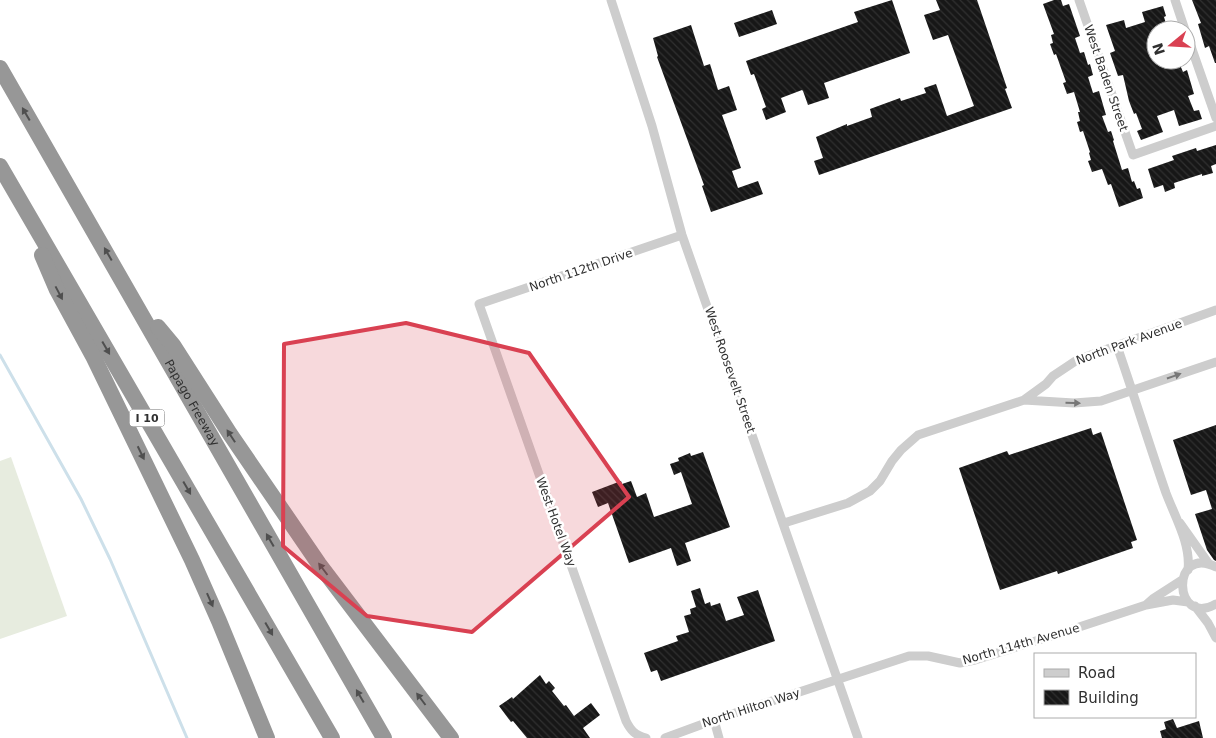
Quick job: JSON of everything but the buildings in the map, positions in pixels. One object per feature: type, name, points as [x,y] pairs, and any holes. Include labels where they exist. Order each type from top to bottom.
[{"type":"highway","name":"Papago Freeway","points":[[0,68],[384,738]]},
{"type":"highway","name":"I 10","points":[[0,166],[332,738]]},
{"type":"highway","points":[[11,184],[56,290],[94,358],[192,560],[220,621],[267,738]]},
{"type":"highway","points":[[132,297],[172,345],[319,564],[451,738]]},
{"type":"street","name":"West Roosevelt Street","points":[[610,0],[652,126],[682,235],[858,738]]},
{"type":"street","name":"West Baden Street","points":[[1079,0],[1133,156],[1216,126]]},
{"type":"street","points":[[1175,0],[1182,20]]},
{"type":"street","points":[[1196,60],[1216,118]]},
{"type":"street","name":"North 112th Drive","points":[[479,304],[682,235]]},
{"type":"street","name":"West Hotel Way","points":[[479,304],[626,721],[630,730],[642,737]]},
{"type":"street","name":"North Park Avenue","points":[[784,523],[848,503],[870,491],[880,481],[892,460],[918,435],[1024,400],[1046,384],[1053,376],[1077,360],[1216,310]]},
{"type":"street","points":[[1117,346],[1166,494],[1177,519],[1187,550],[1188,570]]},
{"type":"street","name":"North Park Avenue","points":[[1024,400],[1083,403],[1101,401],[1216,362]]},
{"type":"street","points":[[1177,519],[1213,565]]},
{"type":"street","points":[[1146,605],[1182,580],[1188,570],[1194,565],[1201,563],[1213,565]]},
{"type":"street","points":[[1182,580],[1182,591],[1208,623],[1216,638]]},
{"type":"street","points":[[1146,605],[1173,600],[1206,608],[1216,604]]},
{"type":"street","name":"North 114th Avenue","points":[[838,680],[909,656],[928,656],[960,663],[976,660],[1146,605]]},
{"type":"street","name":"North Hilton Way","points":[[665,738],[838,680]]},
{"type":"street","points":[[714,720],[719,738]]},
{"type":"highlighted area","points":[[406,323],[529,353],[629,497],[472,632],[367,616],[283,546],[284,344]]},
{"type":"shaded area","points":[[11,457],[67,616],[0,639],[0,461]]},
{"type":"waterway","points":[[0,355],[81,499],[110,559],[187,738]]}]
